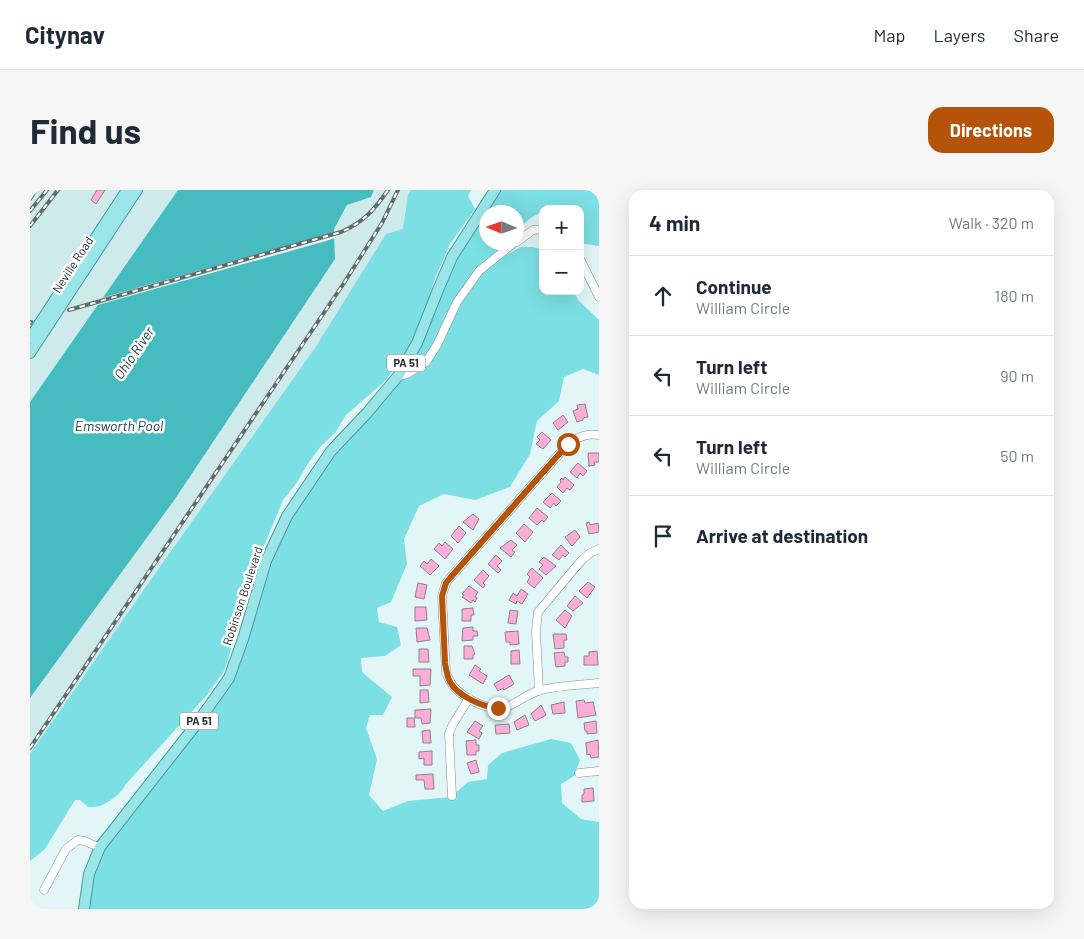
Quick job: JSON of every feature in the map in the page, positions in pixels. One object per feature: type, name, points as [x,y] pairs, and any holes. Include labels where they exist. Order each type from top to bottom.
[{"type":"main road","name":"Neville Road","points":[[30,338],[127,190]]},
{"type":"main road","name":"Neville Road","points":[[30,353],[138,190]]},
{"type":"main road","name":"Robinson Boulevard","points":[[84,909],[89,874],[100,848],[198,722],[229,678],[243,639],[266,561],[287,516],[331,451],[367,413],[398,376],[417,343],[452,257],[495,190]]},
{"type":"street","points":[[524,236],[532,230],[539,229]]},
{"type":"street","points":[[398,376],[407,374],[426,362],[434,351],[457,302],[479,271],[506,250]]},
{"type":"street","points":[[584,267],[599,297]]},
{"type":"street","points":[[599,435],[587,434],[568,444],[446,583],[442,596],[446,673],[456,690],[469,698],[488,708],[498,708],[507,706],[539,690],[599,683]]},
{"type":"street","points":[[539,690],[536,631],[538,612],[580,561],[590,553],[599,550]]},
{"type":"street","points":[[452,796],[449,734],[469,698]]},
{"type":"street","points":[[579,773],[599,771]]},
{"type":"street","points":[[44,890],[66,849],[78,840],[86,841],[100,848]]},
{"type":"shaded area","points":[[30,190],[127,190],[30,338]]},
{"type":"shaded area","points":[[137,190],[178,190],[30,402],[30,353]]},
{"type":"shaded area","points":[[374,190],[429,190],[30,803],[30,698],[175,499],[335,259],[334,229],[347,205],[371,197]]},
{"type":"shaded area","points":[[411,190],[471,190],[468,196],[475,209],[450,244],[434,281],[423,319],[405,356],[383,383],[346,415],[335,433],[321,446],[283,500],[252,575],[224,671],[207,695],[114,797],[103,805],[94,807],[88,807],[80,800],[75,800],[45,849],[30,861],[30,754],[315,348],[386,234],[403,229],[408,195]]},
{"type":"shaded area","points":[[497,190],[599,190],[599,246],[584,244],[584,205],[539,205],[539,214],[524,224],[524,205],[488,205]]},
{"type":"shaded area","points":[[479,221],[479,250],[498,250],[480,265],[456,302],[431,355],[412,367],[409,365],[438,290]]},
{"type":"shaded area","points":[[524,247],[539,249],[539,295],[575,295],[579,301],[599,320],[599,375],[583,369],[564,377],[559,401],[537,421],[530,454],[510,487],[475,500],[444,494],[419,506],[404,539],[407,564],[391,602],[377,608],[379,622],[397,627],[401,645],[385,656],[361,658],[362,672],[392,697],[383,715],[370,715],[366,728],[377,759],[369,795],[383,811],[408,801],[451,797],[468,782],[487,779],[488,765],[502,753],[551,739],[571,743],[580,760],[574,776],[561,784],[562,803],[581,819],[599,822],[599,909],[86,909],[91,874],[102,848],[231,681],[268,562],[288,517],[333,453],[399,376],[426,363],[458,303],[488,265],[516,250],[524,250]]},
{"type":"water","name":"Emsworth Pool","points":[[178,190],[374,190],[371,197],[347,205],[334,229],[335,259],[175,499],[30,698],[30,402]]},
{"type":"pier","points":[[336,232],[337,237],[326,241],[94,306],[98,299]]},
{"type":"building","points":[[97,190],[105,190],[96,204],[91,200]]},
{"type":"building","points":[[585,404],[588,417],[577,422],[573,411],[578,409],[577,405]]},
{"type":"building","points":[[563,415],[568,422],[558,430],[553,423]]},
{"type":"building","points":[[542,432],[551,440],[543,449],[536,444],[540,440],[537,437]]},
{"type":"building","points":[[588,453],[599,453],[599,462],[594,462],[595,465],[589,466]]},
{"type":"building","points":[[578,463],[587,471],[583,476],[580,473],[577,478],[570,472]]},
{"type":"building","points":[[565,477],[574,485],[570,490],[567,488],[563,493],[557,487],[561,482],[560,480],[562,478],[563,480]]},
{"type":"building","points":[[552,493],[561,501],[556,506],[554,503],[550,508],[543,502]]},
{"type":"building","points":[[537,508],[548,517],[544,522],[542,520],[537,525],[529,518]]},
{"type":"building","points":[[473,514],[479,519],[473,530],[463,522]]},
{"type":"building","points":[[589,522],[590,525],[598,523],[599,532],[589,534],[586,523]]},
{"type":"building","points":[[524,524],[533,532],[525,542],[516,533]]},
{"type":"building","points":[[459,526],[466,533],[458,543],[451,536]]},
{"type":"building","points":[[575,530],[580,537],[572,546],[565,537]]},
{"type":"building","points":[[511,540],[517,545],[512,550],[515,552],[511,557],[500,548]]},
{"type":"building","points":[[445,542],[453,549],[445,559],[434,549],[439,543],[442,546]]},
{"type":"building","points":[[561,545],[569,553],[565,557],[563,555],[559,560],[552,555]]},
{"type":"building","points":[[496,555],[502,561],[497,566],[501,570],[498,573],[488,564]]},
{"type":"building","points":[[544,557],[556,566],[546,575],[539,569],[543,565],[539,562]]},
{"type":"building","points":[[431,559],[439,566],[430,575],[420,566],[424,561],[427,564]]},
{"type":"building","points":[[532,568],[543,578],[534,588],[527,582],[530,577],[527,574]]},
{"type":"building","points":[[483,570],[489,576],[483,583],[485,585],[483,588],[474,580]]},
{"type":"building","points":[[588,582],[595,587],[587,598],[579,591]]},
{"type":"building","points":[[418,583],[427,585],[424,599],[415,597]]},
{"type":"building","points":[[469,586],[478,592],[475,602],[473,600],[471,603],[462,597],[464,595],[462,594]]},
{"type":"building","points":[[521,589],[528,594],[522,604],[517,601],[516,604],[509,600],[513,593],[517,596]]},
{"type":"building","points":[[575,596],[583,603],[573,611],[567,606]]},
{"type":"building","points":[[415,607],[426,607],[427,620],[415,621]]},
{"type":"building","points":[[473,608],[474,615],[471,615],[471,621],[462,621],[462,609]]},
{"type":"building","points":[[510,610],[518,611],[516,624],[508,623]]},
{"type":"building","points":[[565,610],[572,616],[565,628],[556,620]]},
{"type":"building","points":[[473,627],[473,631],[477,631],[478,636],[473,636],[473,640],[462,641],[463,628]]},
{"type":"building","points":[[416,628],[427,628],[430,640],[417,642]]},
{"type":"building","points":[[518,631],[519,644],[510,645],[510,642],[506,642],[505,632]]},
{"type":"building","points":[[553,634],[566,634],[567,640],[564,640],[564,648],[555,649]]},
{"type":"building","points":[[464,646],[472,646],[475,654],[473,659],[464,659]]},
{"type":"building","points":[[419,649],[428,649],[429,662],[419,662]]},
{"type":"building","points":[[519,650],[520,664],[511,664],[511,651]]},
{"type":"building","points":[[597,651],[598,665],[584,665],[584,656],[589,656],[589,652]]},
{"type":"building","points":[[564,652],[565,657],[568,657],[568,662],[565,662],[565,666],[556,667],[554,653]]},
{"type":"building","points":[[475,665],[481,669],[479,671],[487,676],[483,684],[469,675]]},
{"type":"building","points":[[413,669],[431,669],[430,685],[420,686],[420,676],[413,676]]},
{"type":"building","points":[[509,675],[514,684],[498,691],[494,684]]},
{"type":"building","points":[[420,690],[428,690],[429,702],[420,703]]},
{"type":"building","points":[[584,700],[585,703],[593,702],[596,715],[578,718],[576,701]]},
{"type":"building","points":[[564,702],[565,713],[553,714],[551,705]]},
{"type":"building","points":[[541,705],[546,715],[535,721],[531,714]]},
{"type":"building","points":[[431,709],[430,723],[422,724],[421,718],[415,718],[415,710]]},
{"type":"building","points":[[525,715],[529,725],[517,730],[514,722]]},
{"type":"building","points":[[407,718],[414,718],[415,727],[407,727]]},
{"type":"building","points":[[475,721],[483,726],[479,731],[482,733],[479,739],[467,732]]},
{"type":"building","points":[[596,721],[597,733],[587,734],[584,723]]},
{"type":"building","points":[[509,724],[510,733],[496,734],[495,725]]},
{"type":"building","points":[[430,730],[431,743],[423,743],[422,731]]},
{"type":"building","points":[[476,740],[476,745],[479,745],[479,751],[476,751],[476,755],[467,755],[466,741]]},
{"type":"building","points":[[598,740],[599,757],[591,758],[590,754],[587,755],[586,743]]},
{"type":"building","points":[[432,751],[432,765],[424,765],[424,758],[419,759],[419,752]]},
{"type":"building","points":[[476,760],[479,772],[471,774],[467,763]]},
{"type":"building","points":[[433,774],[434,789],[425,789],[424,780],[416,780],[416,775]]},
{"type":"building","points":[[593,788],[594,801],[582,802],[584,789]]},
{"type":"railway","points":[[30,199],[36,190]]},
{"type":"railway","points":[[30,211],[47,190]]},
{"type":"railway","points":[[30,226],[58,190]]},
{"type":"railway","points":[[69,310],[341,232],[368,215],[388,190]]},
{"type":"railway","points":[[30,748],[344,283],[382,223],[398,190]]},
{"type":"route","points":[[498,708],[488,708],[480,704],[456,690],[450,682],[446,673],[445,663],[443,589],[450,578],[568,444]]},
{"type":"water label","name":"Ohio River","points":[[134,353]]}]
